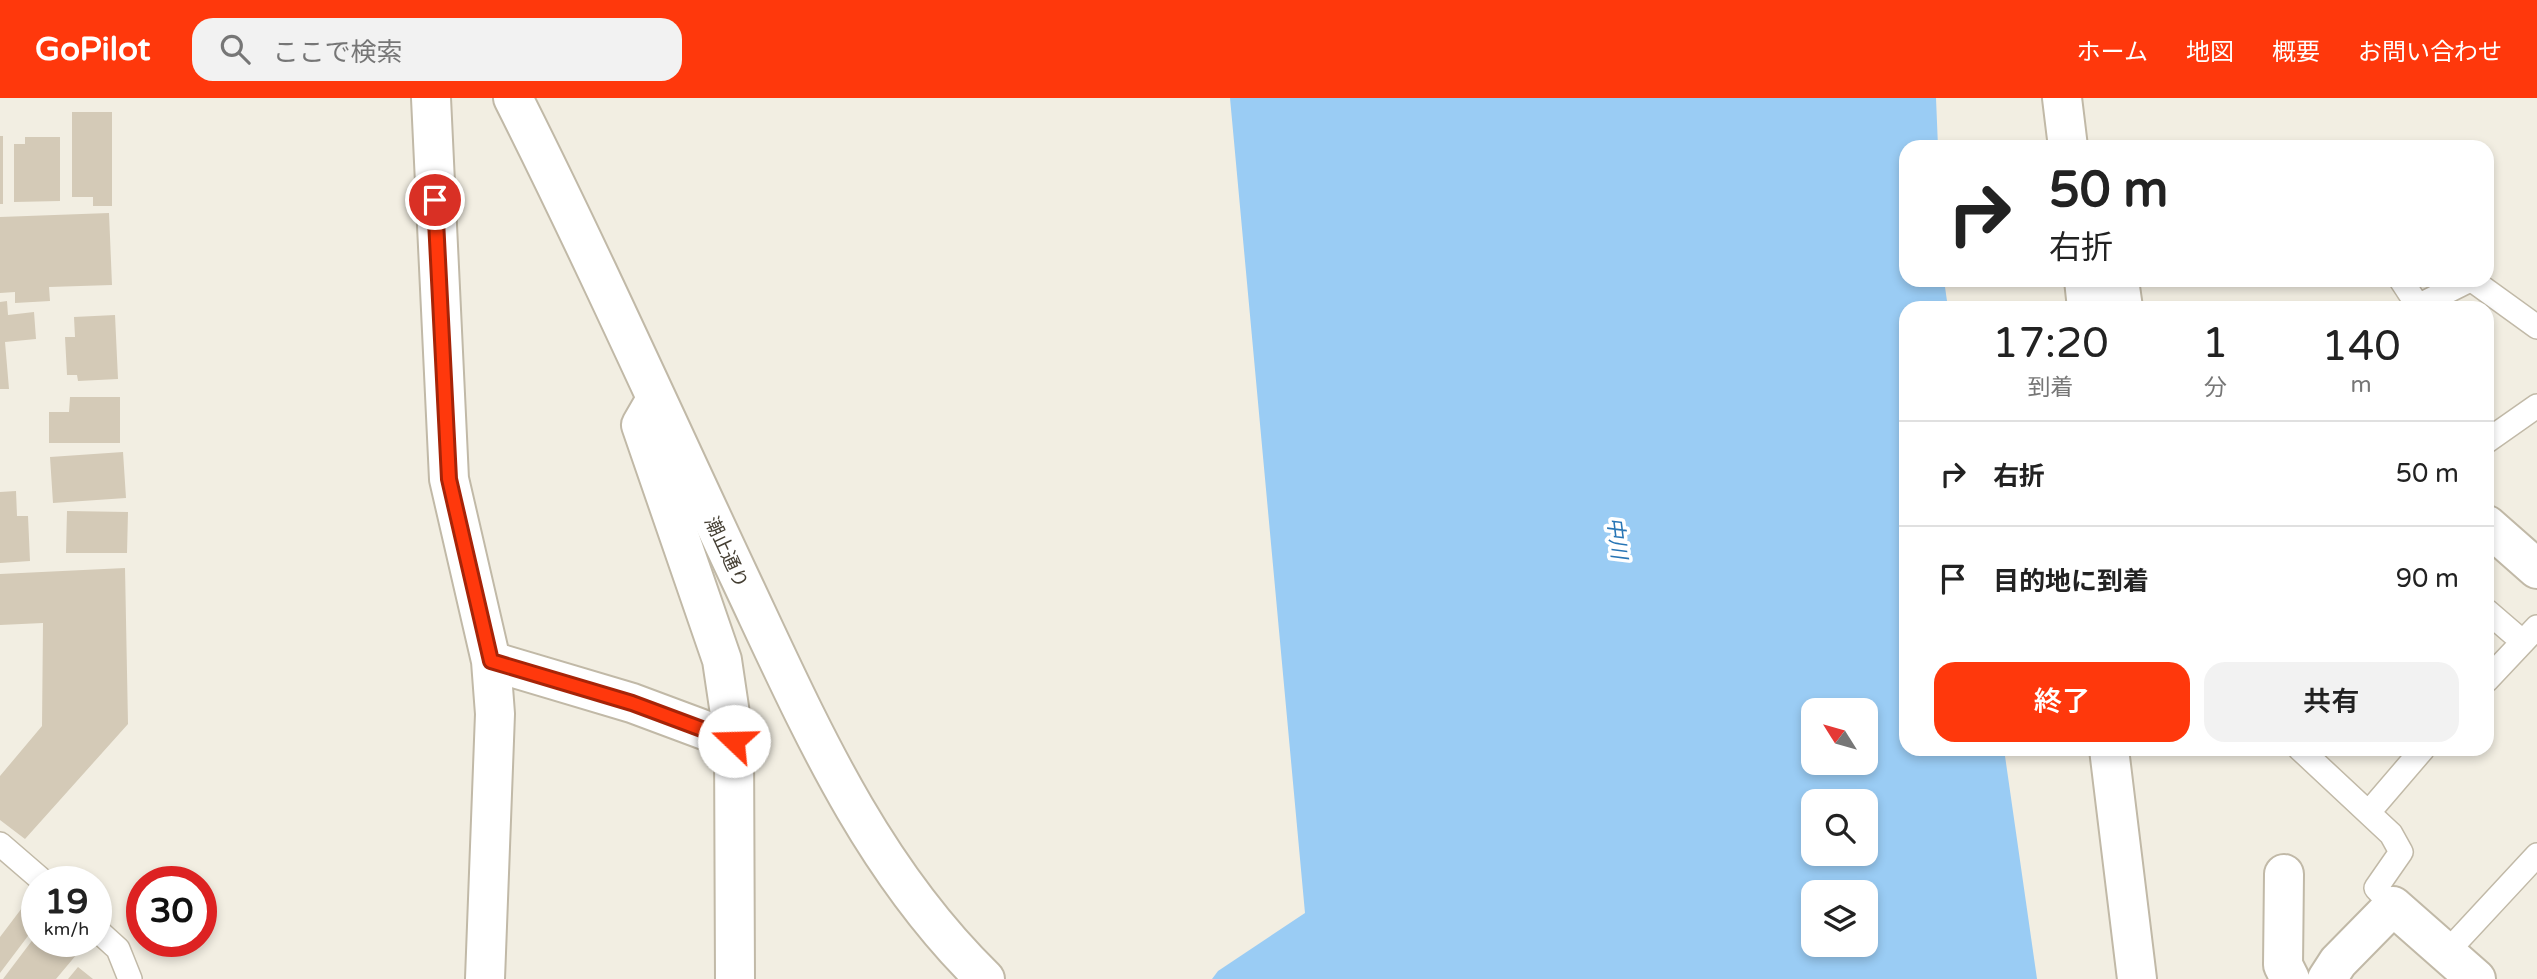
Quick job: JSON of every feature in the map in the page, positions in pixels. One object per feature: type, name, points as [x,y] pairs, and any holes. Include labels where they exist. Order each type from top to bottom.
[{"type":"street","points":[[431,98],[449,479],[491,661],[495,713],[485,979]]},
{"type":"street","name":"潮止通り","points":[[513,98],[569,209],[772,651],[840,785],[897,878],[961,956],[985,979]]},
{"type":"street","points":[[2065,122],[2085,140]]},
{"type":"street","points":[[656,399],[641,425],[722,660],[734,741],[735,979]]},
{"type":"street","points":[[2494,531],[2537,569]]},
{"type":"street","points":[[491,661],[632,703],[734,741]]},
{"type":"street","points":[[2110,756],[2137,979]]},
{"type":"street","points":[[2284,874],[2283,965],[2290,979]]},
{"type":"street","points":[[2327,979],[2338,962],[2393,906],[2476,979]]},
{"type":"lane","points":[[2428,301],[2457,287]]},
{"type":"lane","points":[[2481,287],[2537,327]]},
{"type":"lane","points":[[2494,436],[2537,406]]},
{"type":"lane","points":[[2494,615],[2530,635],[2494,673]]},
{"type":"lane","points":[[2308,756],[2391,834],[2401,852],[2376,888],[2393,906]]},
{"type":"lane","points":[[2369,812],[2417,756]]},
{"type":"lane","points":[[0,844],[25,866]]},
{"type":"lane","points":[[2447,952],[2537,855]]},
{"type":"lane","points":[[112,944],[118,949],[130,979]]},
{"type":"water","name":"中川","points":[[1230,98],[1936,98],[1938,140],[1899,140],[1899,287],[1945,287],[1947,301],[1899,301],[1899,756],[2005,756],[2037,979],[1212,979],[1218,971],[1305,913]]},
{"type":"building","points":[[72,112],[112,112],[112,206],[93,206],[93,197],[72,197]]},
{"type":"building","points":[[0,136],[3,136],[3,204],[0,204]]},
{"type":"building","points":[[25,137],[60,137],[60,201],[14,202],[14,144],[25,144]]},
{"type":"building","points":[[109,213],[112,285],[49,287],[50,301],[15,303],[15,292],[0,293],[0,217]]},
{"type":"building","points":[[7,301],[8,315],[34,312],[36,339],[5,342],[9,389],[0,389],[0,302]]},
{"type":"building","points":[[115,315],[118,379],[78,381],[77,375],[67,375],[65,337],[75,337],[74,317]]},
{"type":"building","points":[[70,397],[120,397],[120,443],[49,443],[49,412],[69,412]]},
{"type":"building","points":[[123,452],[126,498],[53,503],[50,457]]},
{"type":"building","points":[[16,491],[17,516],[28,516],[30,561],[0,563],[0,492]]},
{"type":"building","points":[[67,511],[128,512],[127,553],[66,553]]},
{"type":"building","points":[[125,568],[128,724],[25,839],[0,820],[0,776],[42,726],[43,623],[0,625],[0,574]]},
{"type":"building","points":[[21,909],[21,945],[0,973],[0,937]]},
{"type":"building","points":[[21,955],[74,957],[56,979],[3,979]]},
{"type":"building","points":[[78,967],[93,979],[68,979]]},
{"type":"route","points":[[435,200],[449,479],[491,661],[632,703],[734,741]]}]
